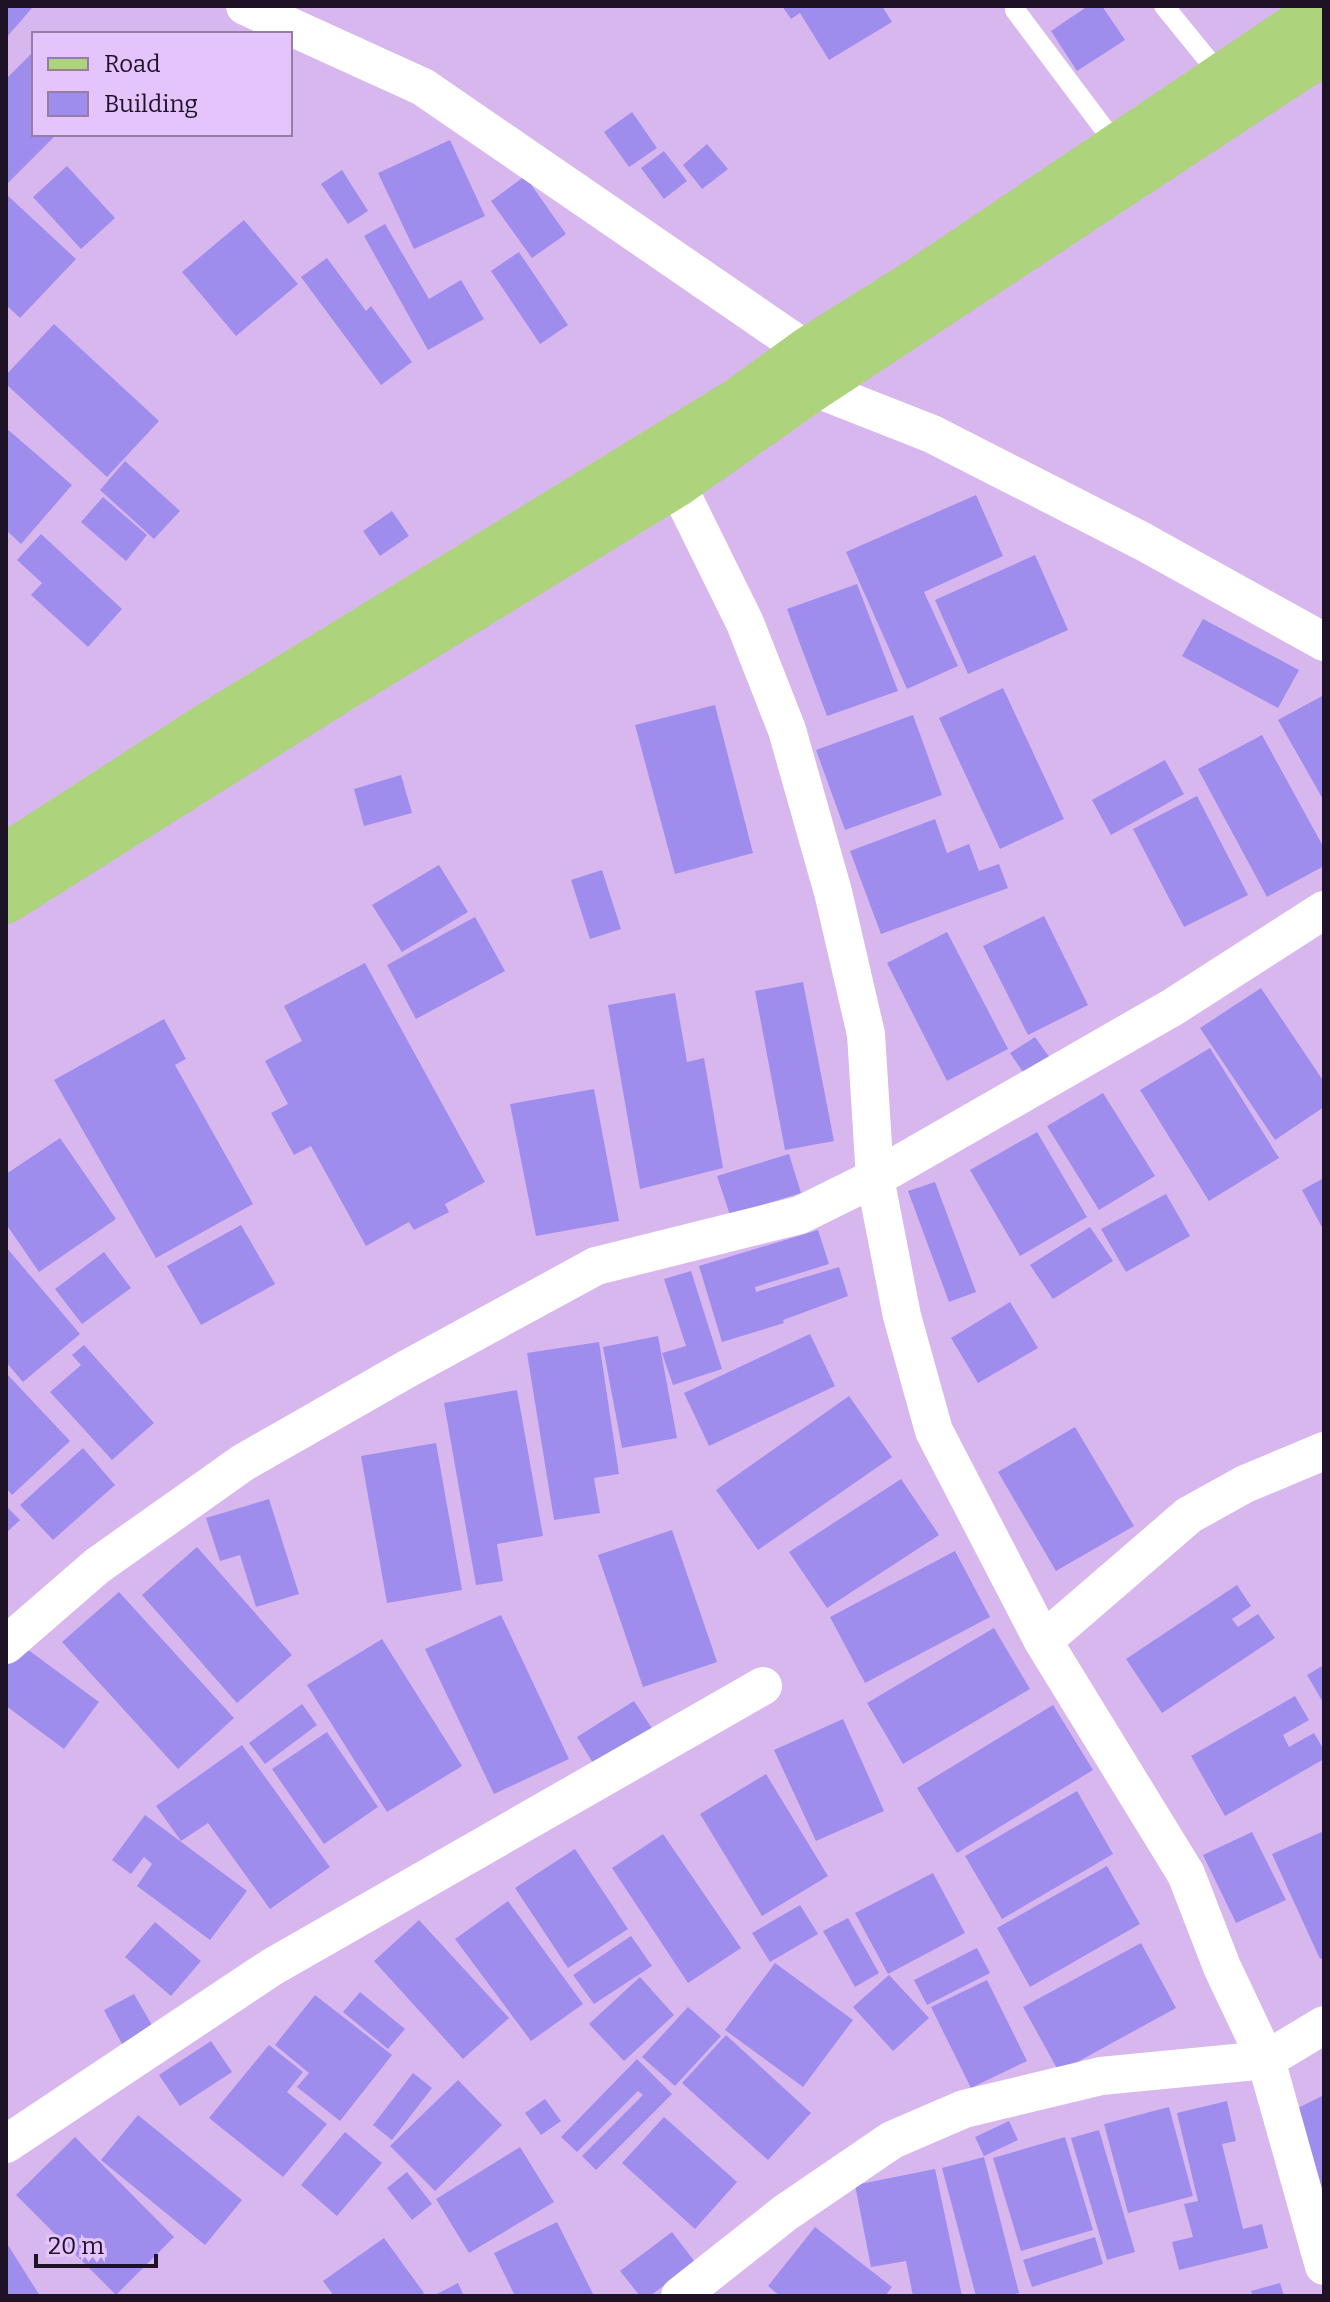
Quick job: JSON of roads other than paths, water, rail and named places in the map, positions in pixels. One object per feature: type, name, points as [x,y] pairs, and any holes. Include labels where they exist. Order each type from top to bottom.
[{"type":"main road","points":[[6,902],[337,693],[677,485],[916,281],[1324,6]]},
{"type":"main road","points":[[6,855],[204,727],[737,400],[810,369],[1324,53]]},
{"type":"street","points":[[245,6],[423,87],[810,369],[1142,541],[1324,642]]},
{"type":"street","points":[[677,485],[745,623],[787,730],[833,892],[866,1034],[875,1178],[902,1316],[934,1431],[1043,1641],[1186,1874],[1222,1967],[1266,2060],[1324,2266]]},
{"type":"street","points":[[6,1645],[97,1566],[244,1462],[582,1273],[596,1266],[800,1215],[875,1178],[1173,1007],[1324,910]]},
{"type":"street","points":[[1043,1641],[1189,1515],[1245,1484],[1324,1451]]},
{"type":"street","points":[[6,2144],[272,1967],[763,1686]]},
{"type":"street","points":[[680,2296],[785,2213],[892,2140],[964,2109],[1101,2076],[1266,2060],[1324,2025]]},
{"type":"lane","points":[[1015,6],[1117,146]]},
{"type":"lane","points":[[1164,6],[1221,76]]}]
